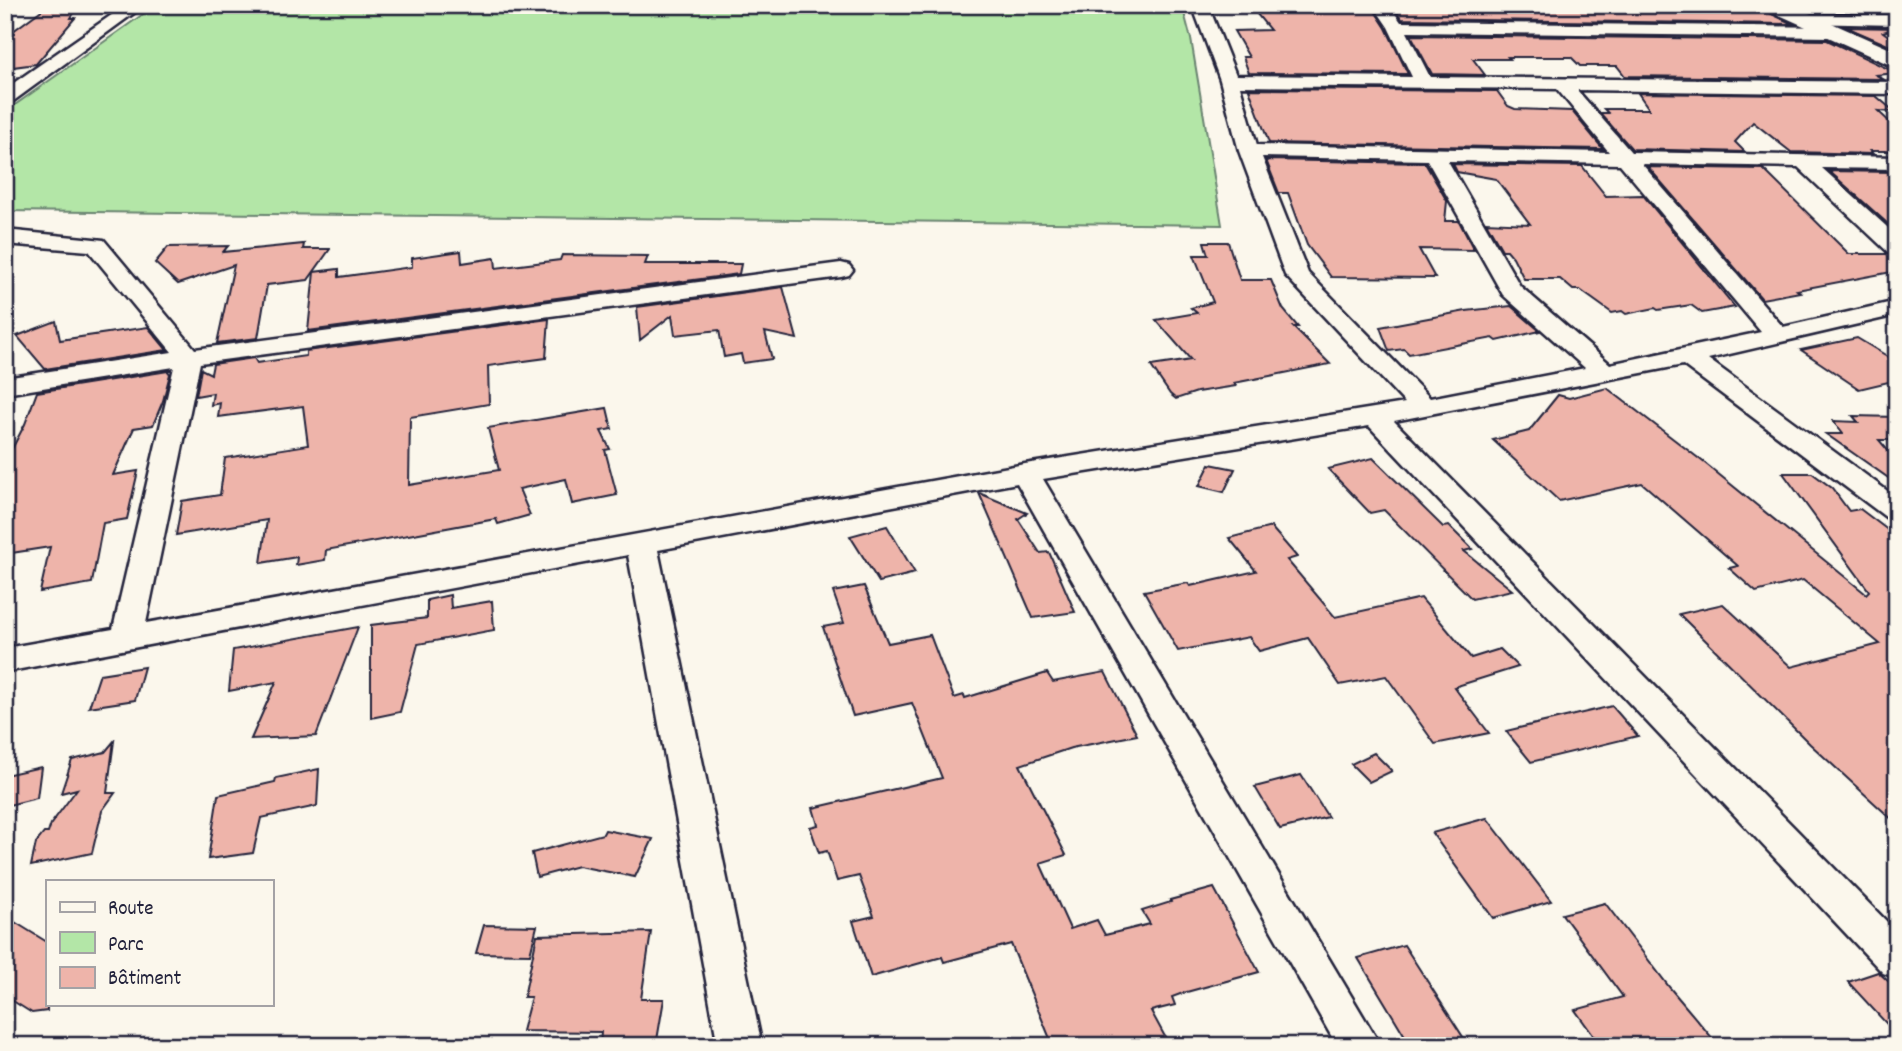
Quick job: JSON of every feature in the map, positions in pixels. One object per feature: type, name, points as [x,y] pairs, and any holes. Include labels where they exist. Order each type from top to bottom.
[{"type":"street","points":[[5,98],[137,5]]},
{"type":"street","points":[[1200,5],[1229,80],[1249,150],[1297,275],[1423,406]]},
{"type":"street","points":[[1381,5],[1396,27],[1424,83]]},
{"type":"street","points":[[1773,5],[1897,61]]},
{"type":"street","points":[[1804,19],[1897,20]]},
{"type":"street","points":[[1396,27],[1832,32]]},
{"type":"street","points":[[1229,80],[1897,88]]},
{"type":"street","points":[[1562,85],[1779,337]]},
{"type":"street","points":[[1249,150],[1897,163]]},
{"type":"street","points":[[1434,154],[1511,290],[1605,373]]},
{"type":"street","points":[[1803,161],[1897,248]]},
{"type":"street","points":[[5,237],[96,245],[189,358]]},
{"type":"street","points":[[5,386],[189,358],[841,270]]},
{"type":"street","points":[[5,660],[1025,473],[1374,417],[1688,356],[1897,308]]},
{"type":"street","points":[[1688,356],[1897,512]]},
{"type":"street","points":[[127,638],[189,358]]},
{"type":"street","points":[[1374,417],[1897,960]]},
{"type":"street","points":[[1025,473],[1360,1046]]},
{"type":"street","points":[[641,543],[740,1046]]},
{"type":"green space","points":[[156,5],[1182,5],[1191,39],[1222,225],[5,211],[5,112]]},
{"type":"building","points":[[1371,5],[1386,28],[1408,74],[1249,73],[1243,57],[1249,57],[1234,31],[1270,30],[1252,8]]},
{"type":"building","points":[[1392,5],[1441,5],[1455,11],[1514,11],[1511,5],[1761,5],[1765,11],[1793,24],[1402,19]]},
{"type":"building","points":[[1798,5],[1846,5],[1854,11],[1812,11]]},
{"type":"building","points":[[78,6],[71,18],[75,18],[36,64],[5,68],[5,37],[43,9]]},
{"type":"building","points":[[1846,27],[1897,28],[1883,32],[1897,42],[1897,49]]},
{"type":"building","points":[[1411,35],[1827,40],[1897,73],[1876,75],[1883,79],[1625,76],[1617,66],[1580,66],[1571,57],[1508,57],[1510,59],[1473,59],[1485,75],[1432,74]]},
{"type":"building","points":[[1249,89],[1497,91],[1508,106],[1515,109],[1572,111],[1603,149],[1269,143]]},
{"type":"building","points":[[1638,93],[1876,96],[1895,112],[1878,111],[1897,129],[1897,151],[1870,151],[1873,154],[1791,152],[1753,122],[1735,142],[1745,152],[1632,149],[1600,113],[1608,113],[1604,109],[1649,109]]},
{"type":"building","points":[[1266,160],[1425,163],[1447,201],[1445,221],[1459,221],[1474,250],[1419,249],[1435,278],[1331,277],[1307,245],[1288,193],[1279,193]]},
{"type":"building","points":[[1453,164],[1582,166],[1606,196],[1643,195],[1735,307],[1702,313],[1691,305],[1626,314],[1622,311],[1612,313],[1560,279],[1524,279],[1513,257],[1507,250],[1502,250],[1486,222],[1530,224],[1496,179],[1457,172]]},
{"type":"building","points":[[1648,167],[1763,169],[1849,254],[1886,254],[1897,257],[1897,271],[1762,299]]},
{"type":"building","points":[[1829,171],[1893,172],[1897,175],[1897,232]]},
{"type":"building","points":[[1204,242],[1228,242],[1240,280],[1271,280],[1283,309],[1298,327],[1293,327],[1330,364],[1234,383],[1236,386],[1197,392],[1176,399],[1170,394],[1151,366],[1191,360],[1156,320],[1197,313],[1191,308],[1213,302],[1194,255],[1208,255]]},
{"type":"building","points":[[304,244],[303,249],[330,249],[308,280],[267,285],[258,338],[217,343],[234,265],[178,284],[155,263],[168,247],[228,246],[223,252]]},
{"type":"building","points":[[461,251],[462,263],[495,258],[496,268],[560,260],[562,255],[648,256],[645,264],[741,264],[739,274],[308,331],[314,272],[339,269],[339,277],[412,267],[412,258]]},
{"type":"building","points":[[783,287],[797,339],[765,332],[772,359],[743,363],[741,354],[724,357],[719,330],[675,335],[672,315],[640,340],[637,307]]},
{"type":"building","points":[[1511,306],[1540,331],[1497,341],[1493,338],[1409,354],[1404,349],[1389,351],[1380,327],[1466,311]]},
{"type":"building","points":[[549,319],[546,358],[488,366],[489,404],[410,417],[409,485],[499,470],[488,428],[607,408],[612,429],[601,431],[610,449],[605,450],[617,495],[572,504],[566,479],[519,489],[530,515],[498,524],[496,519],[326,550],[325,560],[296,565],[297,557],[261,563],[267,520],[176,535],[182,501],[220,495],[225,458],[308,445],[303,406],[218,417],[220,403],[211,405],[213,393],[196,396],[201,369],[211,374],[213,364],[254,358],[257,363],[306,356],[306,351]]},
{"type":"building","points":[[56,321],[60,340],[148,327],[167,350],[45,369],[17,336]]},
{"type":"building","points":[[1857,338],[1897,362],[1897,380],[1859,389],[1801,350]]},
{"type":"building","points":[[168,371],[170,374],[163,401],[153,425],[134,428],[113,475],[138,471],[127,519],[103,523],[92,583],[40,592],[50,547],[5,554],[5,462],[25,424],[37,392]]},
{"type":"building","points":[[1607,388],[1706,464],[1866,594],[1869,591],[1783,473],[1812,473],[1832,488],[1849,511],[1860,509],[1897,537],[1897,824],[1810,744],[1679,614],[1723,604],[1791,667],[1880,644],[1803,580],[1756,592],[1729,568],[1738,566],[1642,483],[1559,501],[1493,440],[1529,431],[1558,395],[1569,398]]},
{"type":"building","points":[[1853,416],[1897,417],[1897,440],[1879,440],[1897,461],[1897,484],[1826,434],[1843,434],[1833,421],[1858,422]]},
{"type":"building","points":[[1373,458],[1443,527],[1449,526],[1472,549],[1464,551],[1512,590],[1472,599],[1384,510],[1370,513],[1328,469]]},
{"type":"building","points":[[1210,464],[1235,469],[1224,492],[1199,486]]},
{"type":"building","points":[[979,493],[1027,513],[1018,519],[1040,553],[1049,552],[1075,612],[1033,618]]},
{"type":"building","points":[[887,526],[915,573],[879,582],[850,536]]},
{"type":"building","points":[[1271,527],[1297,557],[1287,560],[1335,617],[1421,598],[1471,658],[1500,649],[1518,667],[1454,687],[1489,733],[1435,744],[1386,676],[1340,685],[1308,638],[1259,651],[1249,637],[1178,651],[1144,591],[1188,583],[1190,586],[1256,571],[1229,538]]},
{"type":"building","points":[[864,586],[888,643],[930,635],[954,698],[964,695],[965,698],[1047,673],[1053,682],[1105,672],[1137,735],[1071,748],[1020,765],[1066,855],[1040,863],[1070,929],[1097,920],[1105,935],[1150,924],[1142,911],[1214,888],[1259,972],[1183,993],[1172,997],[1175,1005],[1151,1011],[1170,1046],[1053,1046],[1011,944],[944,962],[942,957],[871,977],[853,921],[874,916],[859,876],[837,881],[827,851],[819,853],[810,827],[818,825],[813,808],[942,778],[912,703],[853,716],[823,627],[844,623],[833,592]]},
{"type":"building","points":[[450,595],[451,608],[492,601],[494,630],[418,644],[400,712],[371,718],[371,625],[427,618],[427,600]]},
{"type":"building","points":[[358,627],[316,736],[251,739],[276,682],[229,691],[233,650]]},
{"type":"building","points":[[144,667],[135,700],[89,707],[100,674]]},
{"type":"building","points":[[1612,706],[1638,736],[1531,762],[1506,731]]},
{"type":"building","points":[[114,741],[107,793],[115,793],[102,811],[92,853],[31,866],[36,843],[44,833],[48,833],[51,824],[77,789],[61,793],[72,760],[105,752]]},
{"type":"building","points":[[1374,753],[1392,771],[1369,782],[1351,764]]},
{"type":"building","points":[[41,767],[37,798],[5,806],[5,775]]},
{"type":"building","points":[[319,769],[317,806],[261,818],[253,853],[208,859],[218,795]]},
{"type":"building","points":[[1301,775],[1328,817],[1280,829],[1255,787]]},
{"type":"building","points":[[1487,818],[1551,901],[1493,918],[1432,833]]},
{"type":"building","points":[[605,830],[653,839],[635,877],[578,866],[537,877],[532,853],[603,834]]},
{"type":"building","points":[[1605,903],[1670,988],[1719,1046],[1601,1046],[1575,1010],[1623,997],[1562,914]]},
{"type":"building","points":[[5,916],[46,941],[47,1011],[32,1013],[5,996]]},
{"type":"building","points":[[484,925],[537,926],[530,954],[476,953]]},
{"type":"building","points":[[651,932],[641,999],[664,999],[656,1046],[600,1046],[601,1032],[522,1031],[531,997],[524,997],[537,935]]},
{"type":"building","points":[[1404,945],[1465,1040],[1445,1046],[1411,1046],[1358,958]]},
{"type":"building","points":[[1878,972],[1897,989],[1897,1035],[1848,982]]}]
